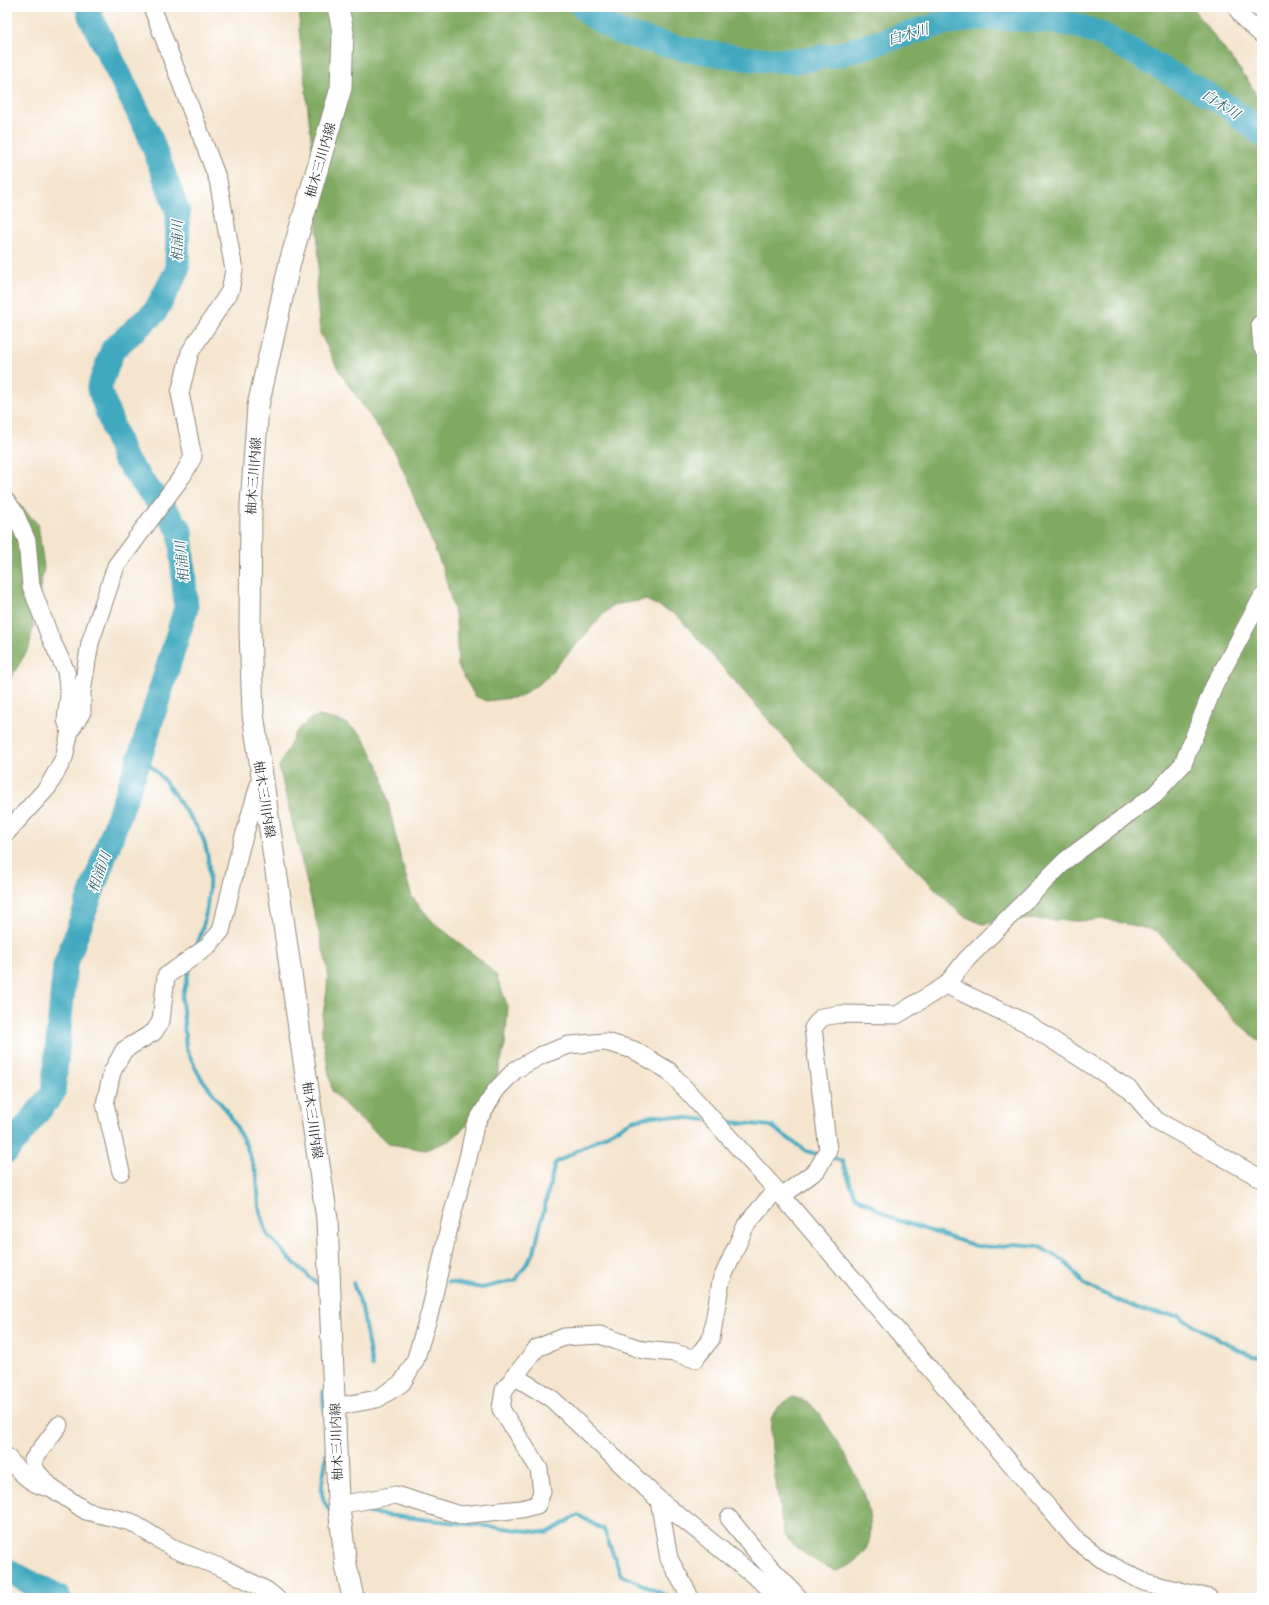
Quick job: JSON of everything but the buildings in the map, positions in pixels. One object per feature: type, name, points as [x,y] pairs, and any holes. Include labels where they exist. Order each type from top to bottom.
[{"type":"main road","name":"柚木三川内線","points":[[338,7],[344,32],[341,88],[290,262],[258,406],[251,505],[250,631],[252,714],[327,1219],[338,1505],[353,1598]]},
{"type":"street","points":[[7,832],[48,787],[64,758],[70,731],[82,712],[82,692],[90,644],[116,566],[183,475],[193,457],[180,394],[190,352],[230,292],[234,270],[218,180],[152,7]]},
{"type":"street","points":[[1236,7],[1245,20],[1262,35]]},
{"type":"street","points":[[1262,324],[1260,324],[1262,347]]},
{"type":"street","points":[[7,502],[15,513],[26,541],[31,586],[50,638],[66,671],[70,696],[66,720],[70,731]]},
{"type":"street","points":[[338,1505],[396,1495],[460,1515],[521,1509],[537,1505],[542,1492],[539,1469],[501,1409],[504,1390],[537,1348],[564,1337],[600,1336],[643,1350],[675,1353],[695,1359],[711,1339],[721,1281],[746,1225],[779,1193],[817,1170],[828,1150],[813,1028],[822,1017],[840,1014],[897,1014],[946,985],[966,960],[1066,860],[1154,794],[1183,764],[1214,686],[1262,597]]},
{"type":"street","points":[[121,1172],[105,1104],[112,1072],[124,1050],[154,1032],[161,1021],[166,976],[206,947],[221,931],[240,850],[262,776]]},
{"type":"street","points":[[946,985],[1026,1023],[1130,1090],[1156,1120],[1262,1179]]},
{"type":"street","points":[[334,1408],[377,1399],[402,1383],[415,1361],[430,1312],[450,1219],[468,1158],[475,1125],[496,1090],[515,1070],[542,1055],[569,1045],[606,1042],[634,1050],[669,1071],[779,1193],[1076,1540],[1107,1562],[1144,1582],[1208,1598]]},
{"type":"street","points":[[514,1376],[552,1399],[659,1500],[782,1598]]},
{"type":"street","points":[[59,1425],[33,1460],[36,1471],[53,1489],[86,1511],[131,1522],[176,1550],[227,1570],[266,1590],[276,1598]]},
{"type":"street","points":[[7,1457],[18,1470],[37,1485],[53,1489]]},
{"type":"street","points":[[659,1500],[669,1559],[688,1593],[688,1598]]},
{"type":"street","points":[[730,1518],[759,1555],[799,1598]]},
{"type":"green space","points":[[300,7],[1192,7],[1247,79],[1262,104],[1262,1043],[1237,1022],[1157,931],[1105,919],[1079,921],[1022,919],[982,924],[962,915],[800,756],[677,615],[646,600],[612,605],[544,680],[520,697],[486,701],[475,696],[458,666],[456,618],[443,569],[397,455],[339,371],[320,333],[316,287],[319,261],[313,155],[299,29]]},
{"type":"green space","points":[[7,492],[38,524],[44,567],[29,648],[7,684]]},
{"type":"green space","points":[[319,716],[344,722],[362,735],[381,771],[401,860],[412,897],[433,922],[482,961],[496,975],[508,1007],[505,1045],[495,1084],[471,1121],[451,1140],[425,1150],[390,1144],[356,1116],[332,1091],[322,1034],[322,1020],[327,990],[328,970],[279,767],[296,732],[310,719]]},
{"type":"green space","points":[[793,1397],[808,1402],[822,1418],[848,1461],[867,1502],[870,1535],[867,1547],[862,1555],[854,1562],[836,1571],[803,1553],[786,1537],[784,1530],[778,1500],[773,1460],[771,1420],[774,1412],[782,1404]]},
{"type":"waterway","name":"相浦川","points":[[7,1151],[53,1093],[65,966],[140,757],[186,608],[180,530],[124,458],[99,388],[113,349],[155,312],[177,271],[178,213],[149,134],[90,16],[88,7]]},
{"type":"waterway","name":"白木川","points":[[583,7],[594,17],[621,33],[683,49],[750,59],[797,61],[837,55],[947,22],[990,17],[1050,21],[1075,25],[1103,35],[1229,107],[1262,134]]},
{"type":"waterway","points":[[140,757],[162,778],[171,790],[199,830],[207,851],[209,865],[207,909],[196,948]]},
{"type":"waterway","points":[[190,966],[182,999],[186,1048],[199,1075],[229,1114],[246,1145],[257,1176],[259,1207],[267,1234],[288,1257],[316,1283]]},
{"type":"waterway","points":[[448,1282],[482,1288],[516,1280],[534,1252],[555,1163],[633,1120],[658,1115],[706,1120]]},
{"type":"waterway","points":[[721,1121],[771,1126],[806,1151],[820,1155]]},
{"type":"waterway","points":[[828,1157],[842,1161],[855,1196],[894,1219],[976,1246],[995,1247],[1015,1244],[1038,1246],[1064,1261],[1084,1284],[1102,1293],[1143,1311],[1179,1316],[1221,1341],[1252,1356],[1262,1357]]},
{"type":"waterway","points":[[353,1283],[362,1308],[372,1366]]},
{"type":"waterway","points":[[323,1392],[324,1409]]},
{"type":"waterway","points":[[326,1454],[322,1491],[326,1505],[332,1513]]},
{"type":"waterway","points":[[367,1513],[547,1533],[578,1515],[604,1530],[621,1575],[672,1598]]},
{"type":"waterway","name":"相浦川","points":[[7,1570],[59,1598]]}]
